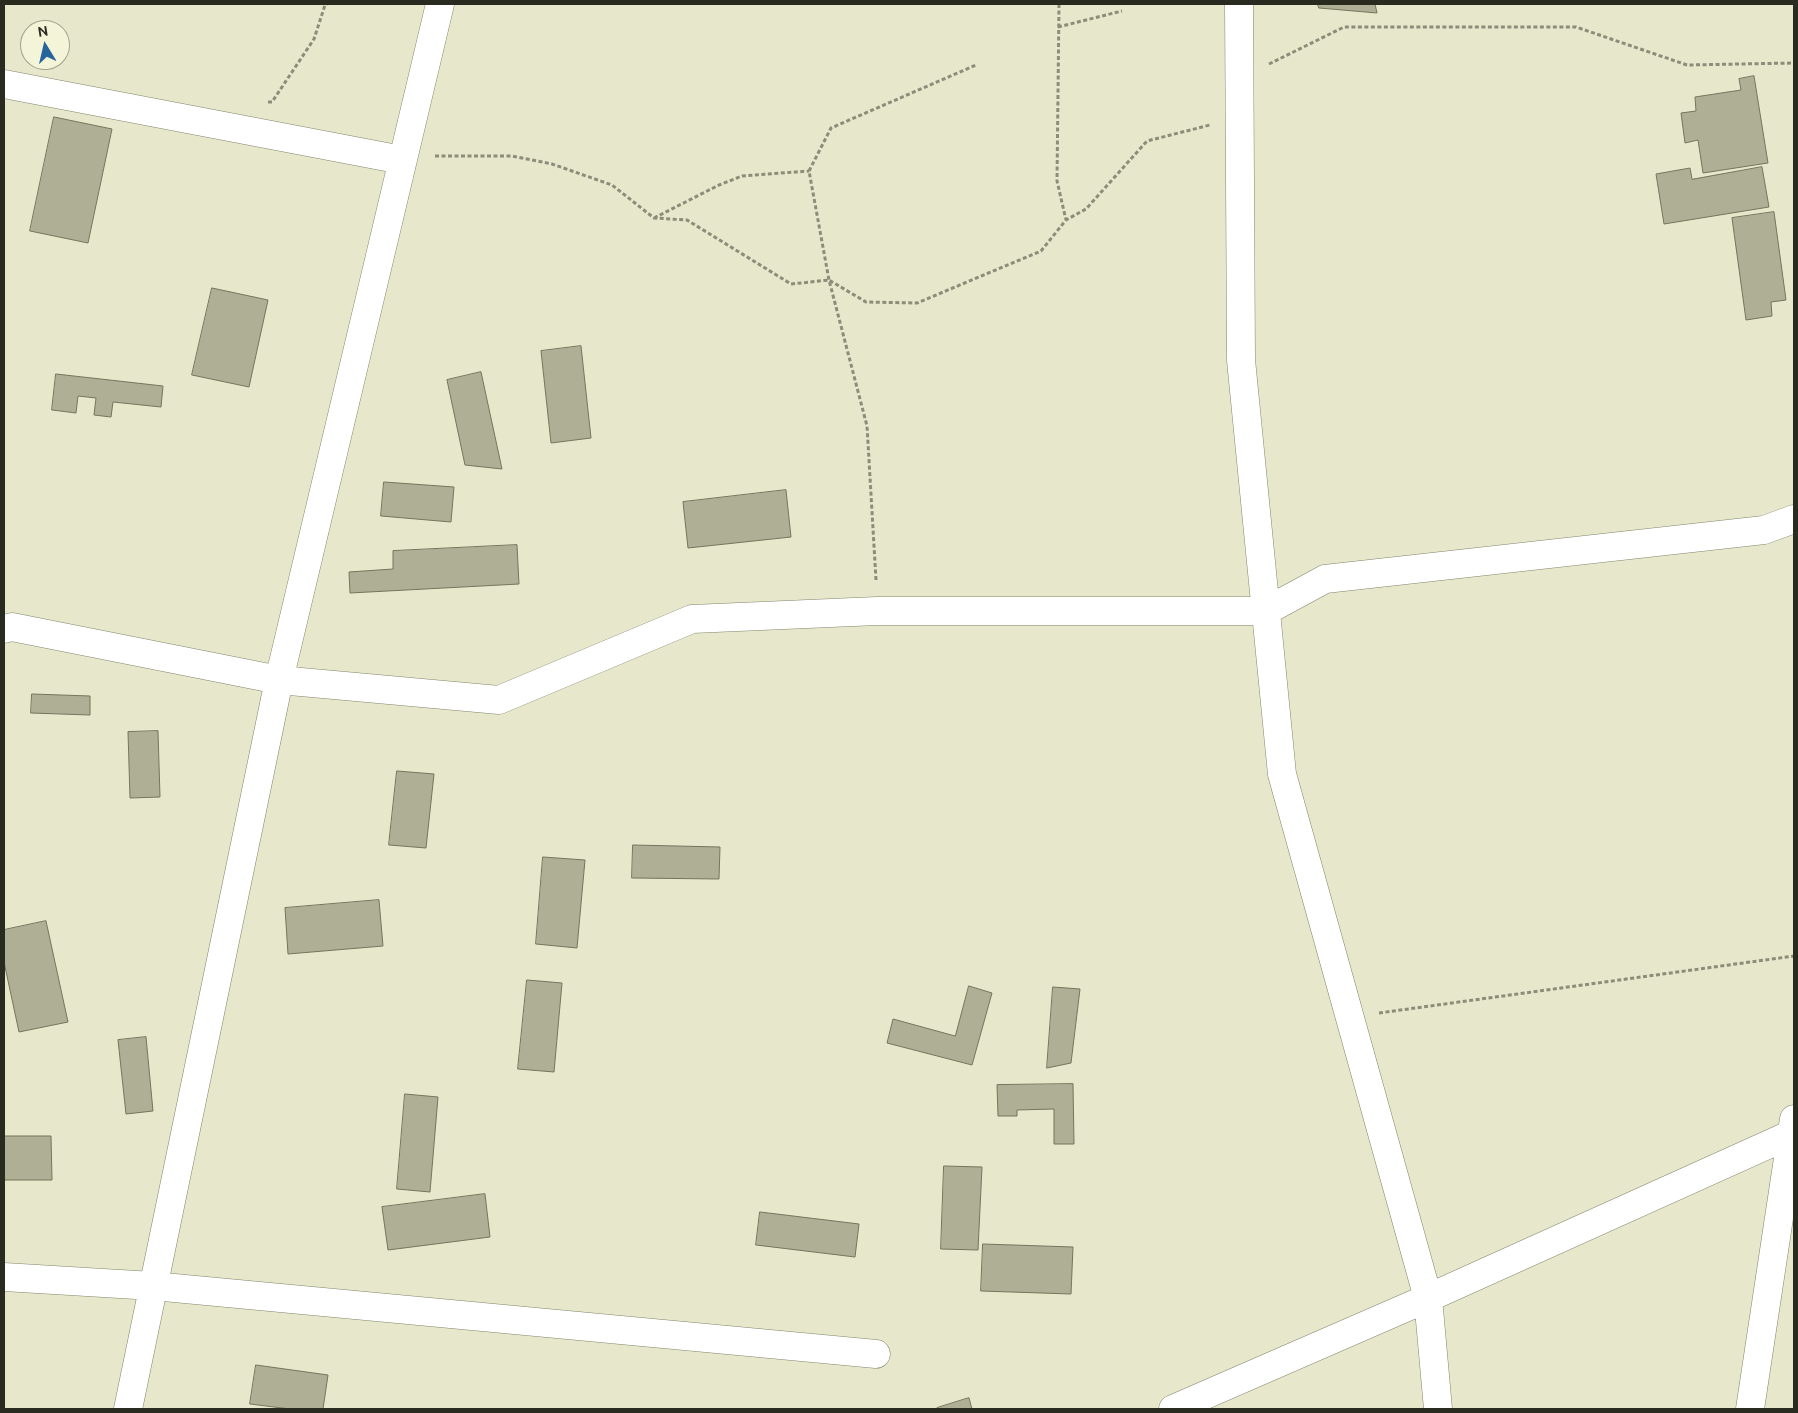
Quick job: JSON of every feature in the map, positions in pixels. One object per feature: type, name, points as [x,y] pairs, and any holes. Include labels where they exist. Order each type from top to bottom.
[{"type":"street","points":[[128,1409],[279,680],[440,4]]},
{"type":"street","points":[[1239,4],[1241,360],[1282,774],[1428,1298],[1438,1409]]},
{"type":"street","points":[[4,84],[402,160]]},
{"type":"street","points":[[4,629],[12,627],[279,680],[499,700],[692,619],[877,611],[1266,611],[1325,579],[1764,530],[1794,519]]},
{"type":"street","points":[[1172,1409],[1428,1298],[1793,1127]]},
{"type":"street","points":[[1750,1409],[1793,1127]]},
{"type":"street","points":[[4,1277],[153,1286],[876,1354]]},
{"type":"path","points":[[262,104],[272,102],[314,39],[325,5],[327,4]]},
{"type":"path","points":[[1059,4],[1057,181],[1066,220]]},
{"type":"path","points":[[1058,27],[1122,11]]},
{"type":"path","points":[[1240,78],[1344,28],[1576,27],[1687,65],[1794,63]]},
{"type":"path","points":[[877,611],[868,426],[829,280],[809,171],[831,128],[976,65]]},
{"type":"path","points":[[402,160],[427,156],[512,156],[552,164],[612,185],[654,218],[687,220],[791,284],[829,280],[866,302],[917,303],[1041,251],[1066,220],[1086,209],[1147,141],[1240,118]]},
{"type":"path","points":[[654,218],[719,185],[742,176],[809,171]]},
{"type":"path","points":[[1351,1019],[1385,1012],[1794,956]]},
{"type":"building","points":[[1318,4],[1375,4],[1377,13],[1319,8]]},
{"type":"building","points":[[1754,76],[1768,163],[1703,173],[1698,140],[1685,143],[1681,113],[1696,111],[1695,97],[1741,90],[1739,79]]},
{"type":"building","points":[[54,117],[112,129],[88,243],[30,231]]},
{"type":"building","points":[[1762,167],[1769,207],[1664,224],[1656,174],[1690,168],[1692,179]]},
{"type":"building","points":[[1774,212],[1786,300],[1771,302],[1772,316],[1746,320],[1732,218]]},
{"type":"building","points":[[212,288],[268,300],[249,387],[192,375]]},
{"type":"building","points":[[581,346],[591,438],[551,443],[541,351]]},
{"type":"building","points":[[481,372],[502,469],[465,465],[447,380]]},
{"type":"building","points":[[56,374],[163,386],[161,407],[113,402],[111,417],[94,415],[96,398],[78,396],[76,413],[52,410]]},
{"type":"building","points":[[384,482],[454,487],[451,522],[381,516]]},
{"type":"building","points":[[786,490],[791,537],[688,548],[683,502]]},
{"type":"building","points":[[517,545],[519,584],[350,593],[349,572],[393,569],[393,551]]},
{"type":"building","points":[[32,694],[90,696],[90,715],[31,713]]},
{"type":"building","points":[[158,731],[160,797],[130,798],[128,732]]},
{"type":"building","points":[[397,771],[434,774],[426,848],[389,845]]},
{"type":"building","points":[[633,845],[720,847],[719,879],[632,878]]},
{"type":"building","points":[[543,857],[585,860],[577,948],[536,944]]},
{"type":"building","points":[[379,900],[383,946],[288,954],[285,908]]},
{"type":"building","points":[[46,921],[68,1022],[19,1032],[4,962],[4,930]]},
{"type":"building","points":[[527,980],[562,983],[554,1072],[518,1069]]},
{"type":"building","points":[[969,986],[992,993],[972,1065],[887,1043],[893,1019],[955,1036]]},
{"type":"building","points":[[1053,987],[1080,989],[1071,1063],[1047,1068]]},
{"type":"building","points":[[146,1037],[153,1111],[126,1114],[118,1040]]},
{"type":"building","points":[[1073,1084],[1074,1144],[1054,1144],[1054,1109],[1017,1110],[1017,1116],[998,1116],[997,1085]]},
{"type":"building","points":[[405,1094],[438,1097],[430,1192],[397,1189]]},
{"type":"building","points":[[4,1136],[51,1136],[52,1180],[4,1180]]},
{"type":"building","points":[[944,1166],[982,1167],[978,1250],[941,1249]]},
{"type":"building","points":[[485,1194],[490,1237],[388,1250],[382,1207]]},
{"type":"building","points":[[760,1212],[859,1224],[855,1257],[756,1245]]},
{"type":"building","points":[[983,1244],[1073,1247],[1071,1294],[981,1291]]},
{"type":"building","points":[[256,1365],[328,1375],[323,1409],[290,1409],[250,1404]]},
{"type":"building","points":[[969,1398],[972,1409],[937,1409],[937,1408]]}]
